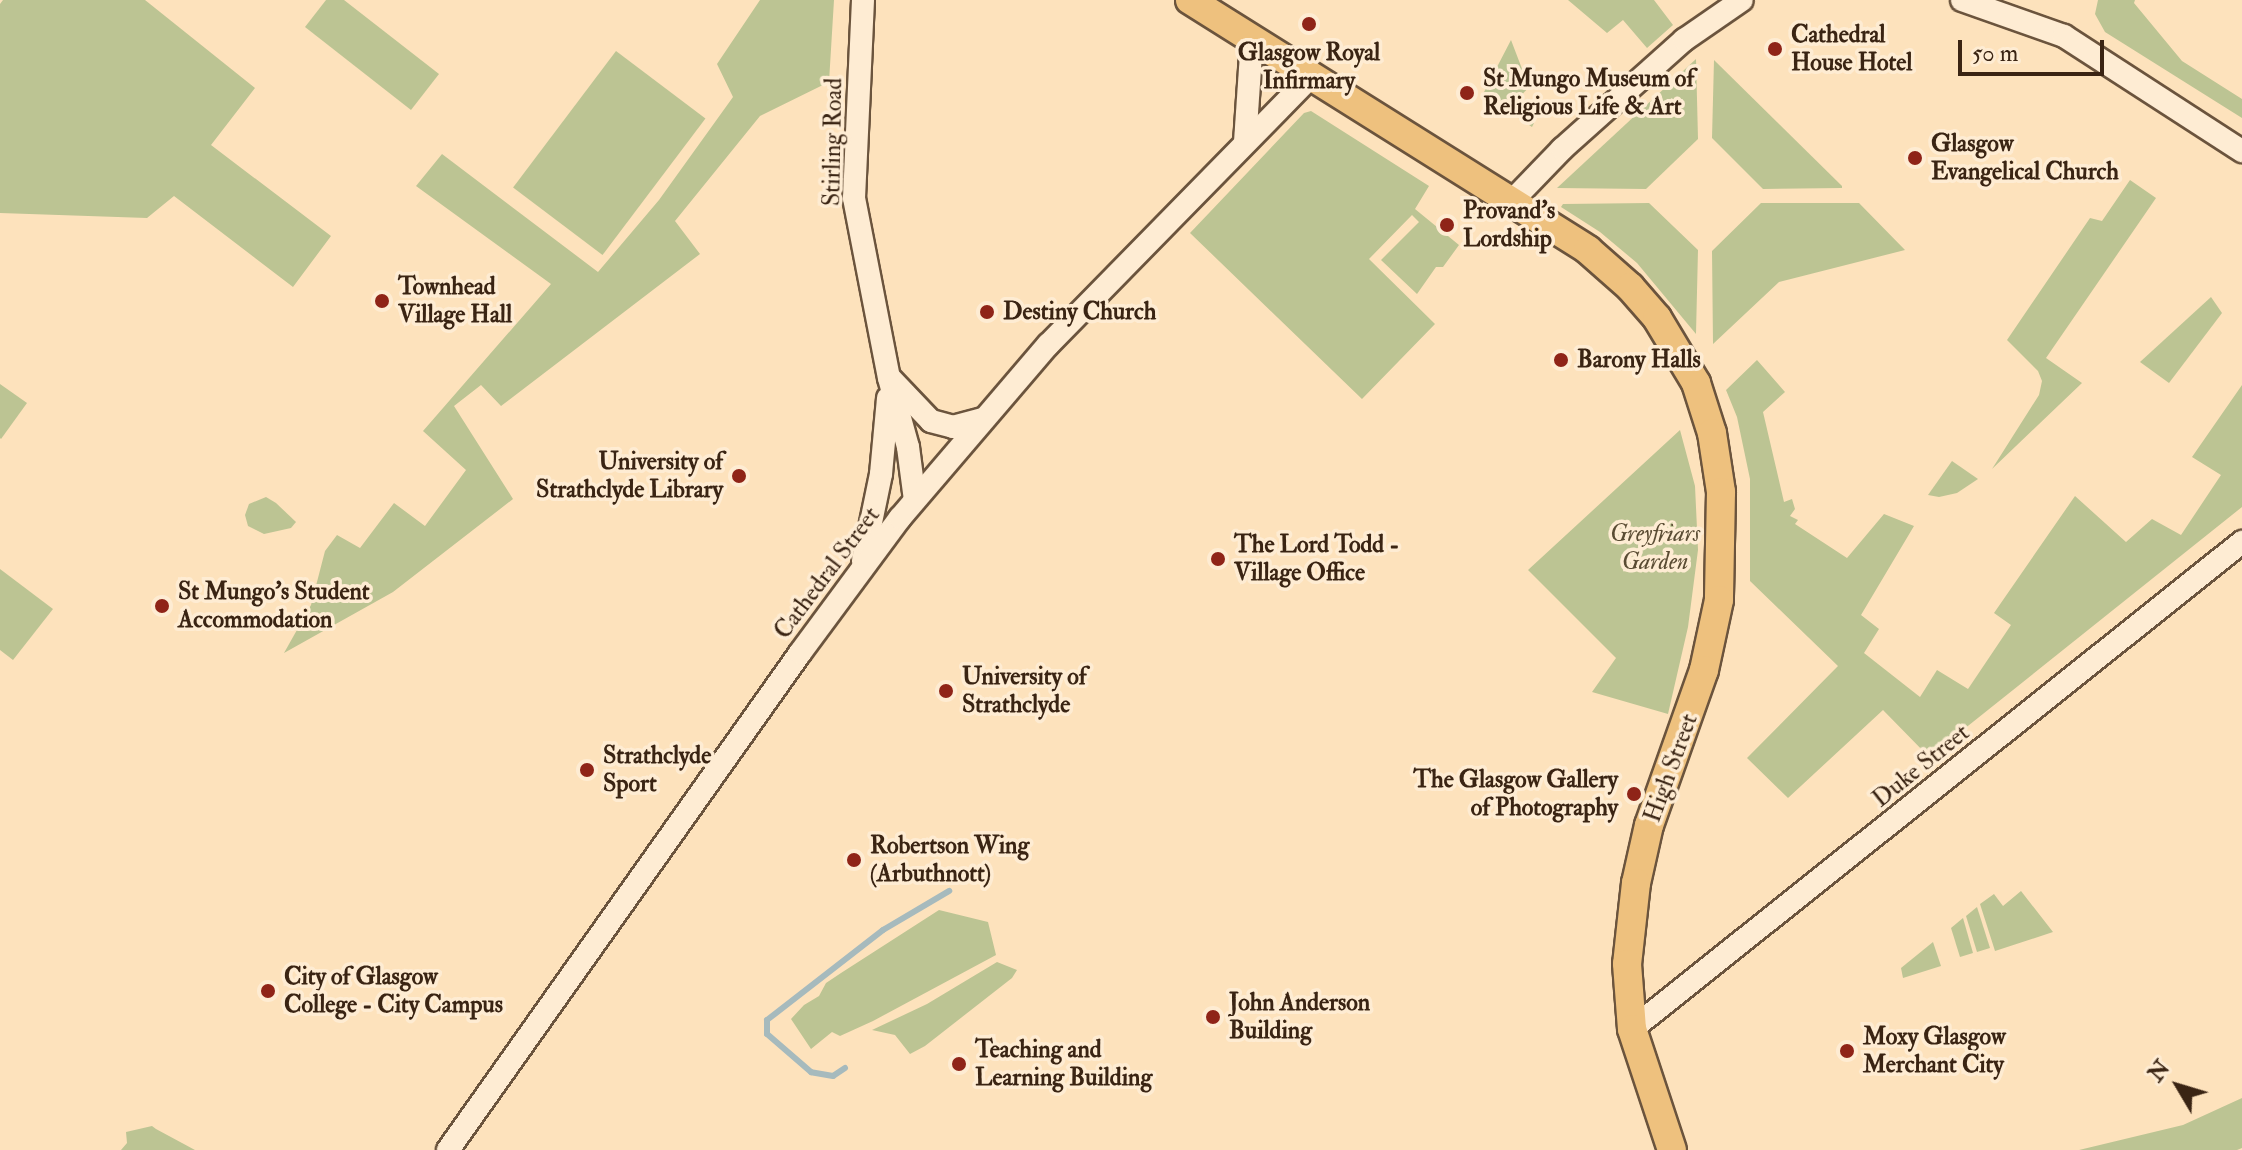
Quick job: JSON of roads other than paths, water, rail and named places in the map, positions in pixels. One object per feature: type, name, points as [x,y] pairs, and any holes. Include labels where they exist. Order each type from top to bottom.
[{"type":"main road","name":"High Street","points":[[1190,0],[1588,250],[1630,287],[1677,346],[1696,383],[1712,433],[1719,473],[1723,508],[1720,582],[1704,670],[1649,825],[1636,883],[1626,978],[1632,1029],[1672,1150]]},
{"type":"street","name":"Stirling Road","points":[[863,0],[854,198],[889,378],[908,447],[915,500]]},
{"type":"street","points":[[1511,202],[1562,149],[1684,40],[1742,0]]},
{"type":"street","points":[[1962,0],[2028,10],[2242,151]]},
{"type":"street","points":[[1245,142],[1252,40]]},
{"type":"street","name":"Cathedral Street","points":[[448,1150],[861,570],[915,500],[1048,345],[1310,77]]},
{"type":"street","name":"Stirling Road","points":[[861,570],[881,474],[889,378]]},
{"type":"street","points":[[889,378],[931,421],[953,427],[982,419]]},
{"type":"street","name":"Duke Street","points":[[1632,1029],[2242,542]]},
{"type":"waterway","points":[[845,1068],[833,1076],[811,1072],[767,1034],[767,1020],[883,930],[949,891]]},
{"type":"place","name":"Glasgow Royal Infirmary","points":[[1309,24]]},
{"type":"place","name":"Cathedral House Hotel","points":[[1775,49]]},
{"type":"place","name":"St Mungo Museum of Religious Life & Art","points":[[1467,93]]},
{"type":"place","name":"Glasgow Evangelical Church","points":[[1915,158]]},
{"type":"place","name":"Provand's Lordship","points":[[1447,225]]},
{"type":"place","name":"Townhead Village Hall","points":[[382,301]]},
{"type":"place","name":"Destiny Church","points":[[987,312]]},
{"type":"place","name":"Barony Halls","points":[[1561,360]]},
{"type":"place","name":"University of Strathclyde Library","points":[[739,476]]},
{"type":"place","name":"The Lord Todd - Village Office","points":[[1218,559]]},
{"type":"place","name":"St Mungo's Student Accommodation","points":[[162,606]]},
{"type":"place","name":"University of Strathclyde","points":[[946,691]]},
{"type":"place","name":"Strathclyde Sport","points":[[587,770]]},
{"type":"place","name":"The Glasgow Gallery of Photography","points":[[1634,794]]},
{"type":"place","name":"Robertson Wing (Arbuthnott)","points":[[854,860]]},
{"type":"place","name":"City of Glasgow College - City Campus","points":[[268,991]]},
{"type":"place","name":"John Anderson Building","points":[[1213,1017]]},
{"type":"place","name":"Moxy Glasgow Merchant City","points":[[1847,1051]]},
{"type":"place","name":"Teaching and Learning Building","points":[[959,1064]]},
{"type":"park label","name":"Greyfriars Garden","points":[[1655,548]]}]
